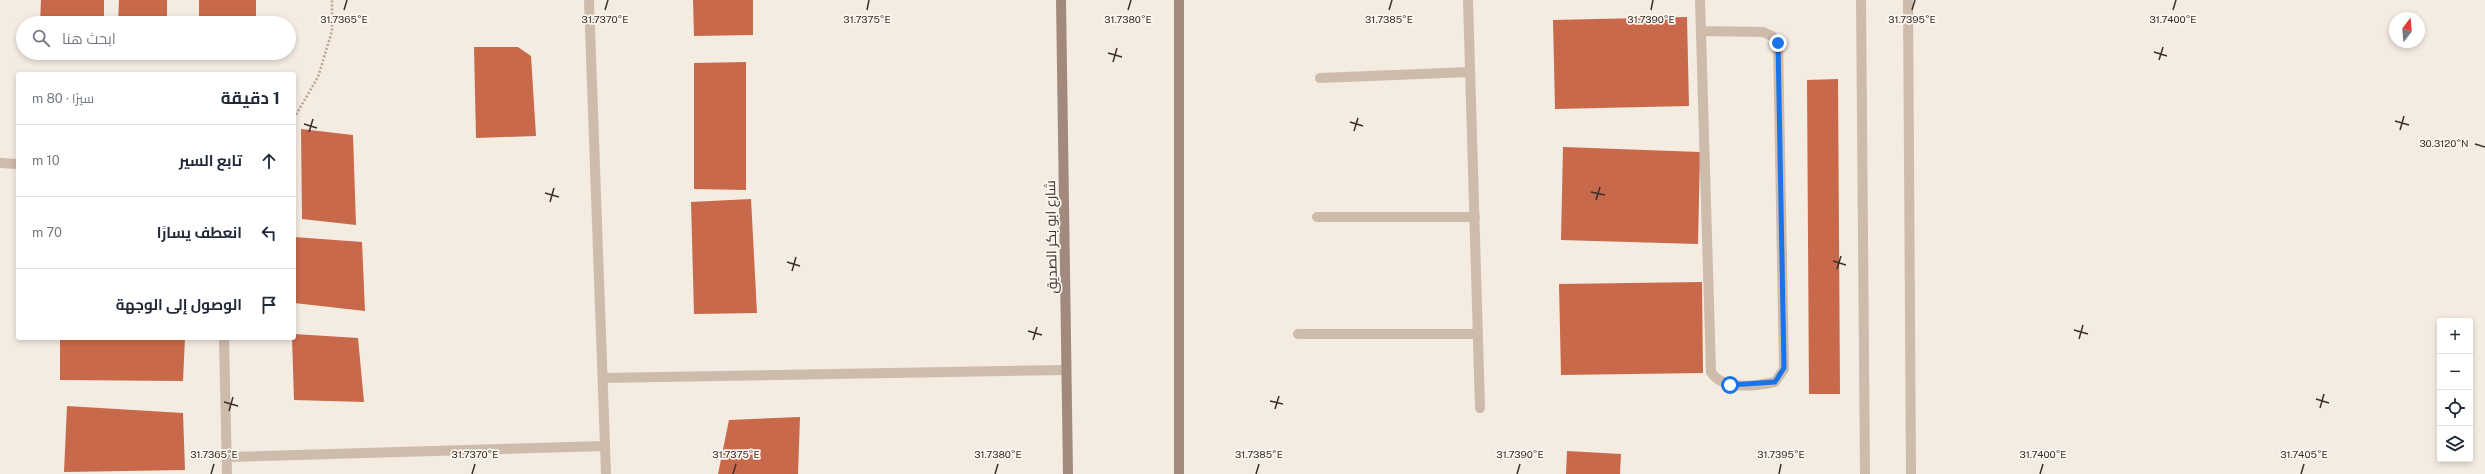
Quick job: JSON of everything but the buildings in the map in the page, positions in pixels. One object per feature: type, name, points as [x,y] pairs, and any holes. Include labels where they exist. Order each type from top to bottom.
[{"type":"main road","name":"شارع ابو بكر الصديق","points":[[1061,0],[1068,474]]},
{"type":"main road","points":[[1179,0],[1179,474]]},
{"type":"street","points":[[589,0],[606,474]]},
{"type":"street","points":[[1468,0],[1480,408]]},
{"type":"street","points":[[1700,0],[1711,372],[1716,379],[1726,384],[1767,384],[1775,382],[1784,368],[1778,43],[1772,36],[1763,32],[1701,31]]},
{"type":"street","points":[[1861,0],[1865,474]]},
{"type":"street","points":[[1908,0],[1911,474]]},
{"type":"street","points":[[1320,78],[1470,72]]},
{"type":"street","points":[[0,163],[16,164]]},
{"type":"street","points":[[1317,217],[1474,217]]},
{"type":"street","points":[[1298,334],[1478,334]]},
{"type":"street","points":[[224,340],[227,474]]},
{"type":"street","points":[[603,378],[1066,370]]},
{"type":"street","points":[[227,457],[605,446]]},
{"type":"path","points":[[296,115],[318,77],[332,31],[332,0]]},
{"type":"route","points":[[1730,385],[1767,384],[1775,382],[1781,376],[1784,368],[1778,43]]}]
